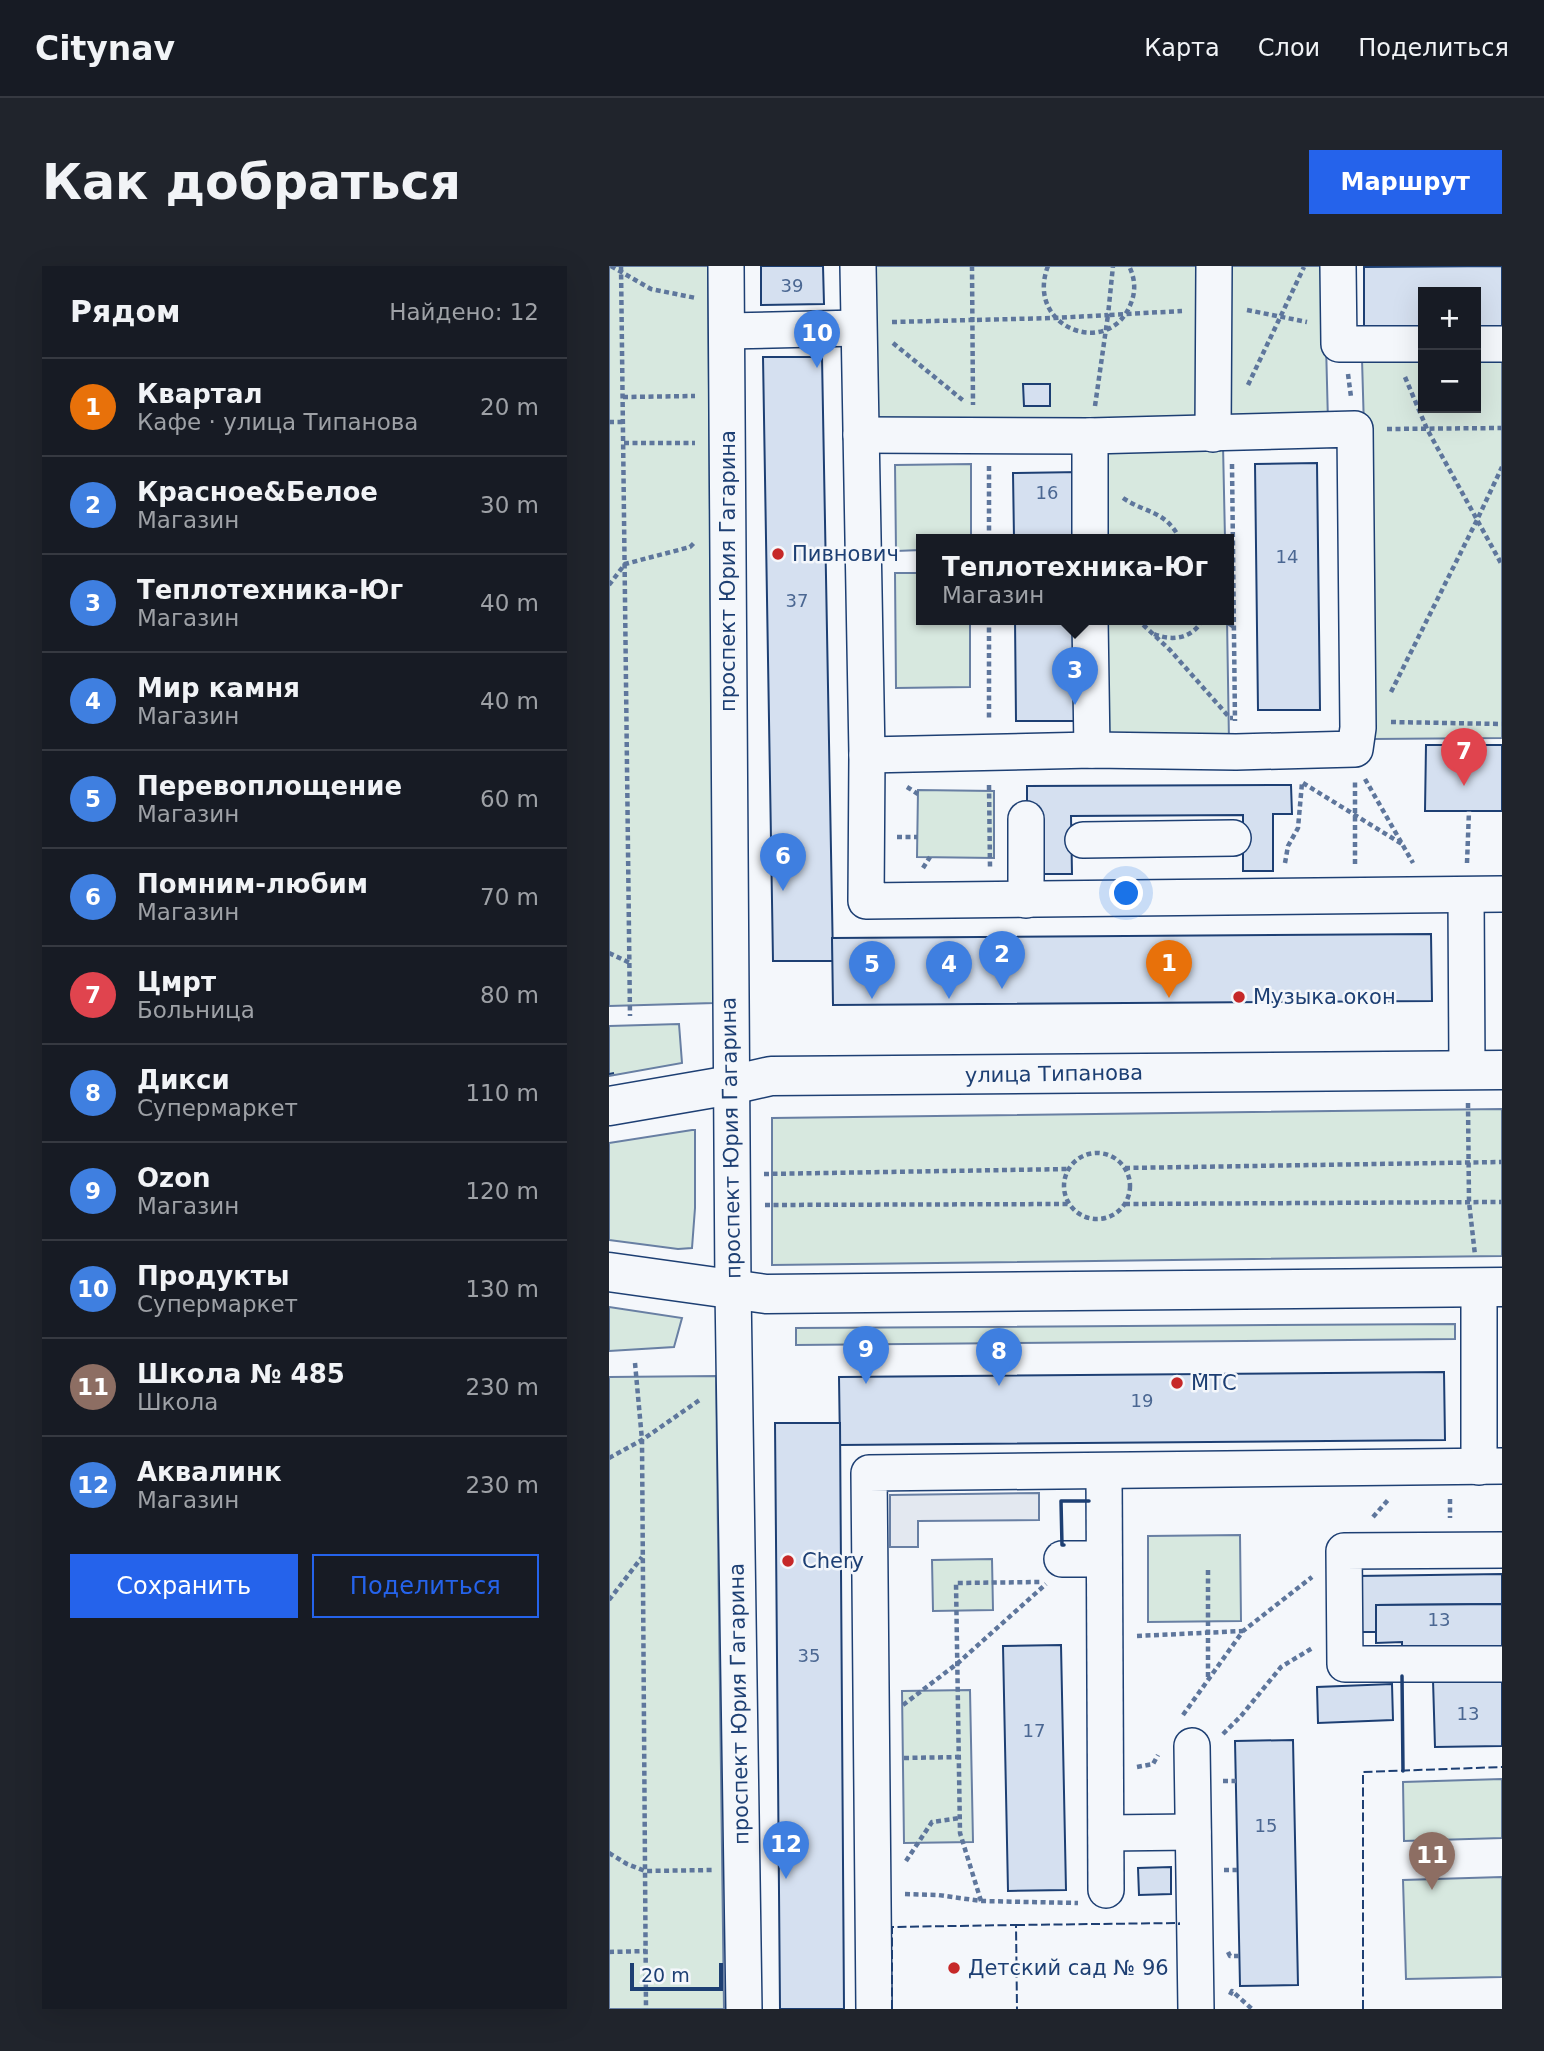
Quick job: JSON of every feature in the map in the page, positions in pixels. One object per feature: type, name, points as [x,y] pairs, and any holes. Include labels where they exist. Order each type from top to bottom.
[{"type":"main road","name":"улица Типанова","points":[[609,1107],[771,1076],[1484,1070]]},
{"type":"main road","points":[[609,1272],[766,1294],[1490,1287]]},
{"type":"street","name":"проспект Юрия Гагарина","points":[[726,266],[734,1386],[744,2009]]},
{"type":"street","points":[[858,266],[866,325],[860,435],[867,755],[866,901],[1502,894]]},
{"type":"street","points":[[1214,266],[1222,434]]},
{"type":"street","points":[[1338,266],[1339,344],[1407,344]]},
{"type":"street","points":[[727,331],[866,325]]},
{"type":"street","points":[[1481,344],[1502,344]]},
{"type":"street","points":[[860,435],[1090,436],[1355,429],[1361,740],[1244,741],[1092,750],[867,755]]},
{"type":"street","points":[[1090,436],[1090,534]]},
{"type":"street","points":[[1090,625],[1092,750]]},
{"type":"street","points":[[1026,819],[1026,900]]},
{"type":"street","points":[[1083,840],[1233,838]]},
{"type":"street","points":[[1161,839],[1161,898]]},
{"type":"street","points":[[1466,895],[1484,1070]]},
{"type":"street","points":[[874,2009],[879,1894],[871,1758],[869,1473],[1477,1466],[1490,1287]]},
{"type":"street","points":[[1104,1471],[1106,1890]]},
{"type":"street","points":[[1502,1550],[1344,1551],[1345,1664],[1502,1664]]},
{"type":"street","points":[[1062,1559],[1104,1559]]},
{"type":"street","points":[[1181,1745],[1212,2004]]},
{"type":"street","points":[[1106,1833],[1193,1832]]},
{"type":"path","points":[[611,266],[650,289],[696,298],[698,303]]},
{"type":"path","points":[[619,266],[630,1016]]},
{"type":"path","points":[[866,325],[873,327],[974,409],[972,266]]},
{"type":"path","points":[[1048,266],[1043,278],[1045,302],[1055,318],[1068,328],[1080,332],[1106,329],[1123,317],[1134,295],[1129,266]]},
{"type":"path","points":[[1090,436],[1113,266]]},
{"type":"path","points":[[1228,534],[1222,434],[1304,266]]},
{"type":"path","points":[[866,325],[1108,315]]},
{"type":"path","points":[[1345,344],[1355,429],[1502,428]]},
{"type":"path","points":[[1407,344],[1427,429],[1502,565]]},
{"type":"path","points":[[623,397],[699,397]]},
{"type":"path","points":[[609,422],[623,422]]},
{"type":"path","points":[[988,437],[989,534]]},
{"type":"path","points":[[623,443],[700,443]]},
{"type":"path","points":[[1355,896],[1355,815],[1361,740],[1478,520],[1502,467]]},
{"type":"path","points":[[1090,489],[1116,493],[1137,506],[1161,515],[1177,534]]},
{"type":"path","points":[[609,585],[625,564],[690,547],[697,541]]},
{"type":"path","points":[[1143,625],[1170,650],[1230,718],[1244,741],[1292,777],[1402,844]]},
{"type":"path","points":[[1146,629],[1156,636],[1168,639],[1191,633],[1198,625]]},
{"type":"path","points":[[1231,625],[1234,627],[1244,741]]},
{"type":"path","points":[[1361,740],[1502,724]]},
{"type":"path","points":[[1361,740],[1402,844],[1431,895]]},
{"type":"path","points":[[1277,897],[1288,846],[1298,828],[1302,783]]},
{"type":"path","points":[[1466,895],[1469,811]]},
{"type":"path","points":[[609,953],[630,963]]},
{"type":"path","points":[[1484,1070],[1469,1163],[1469,1202],[1490,1287]]},
{"type":"path","points":[[1097,1153],[1113,1156],[1125,1168],[1131,1186],[1125,1204],[1113,1215],[1097,1219],[1082,1216],[1069,1204],[1063,1187],[1068,1169],[1081,1157],[1097,1153]]},
{"type":"path","points":[[1125,1168],[1502,1162]]},
{"type":"path","points":[[761,1174],[1068,1169]]},
{"type":"path","points":[[1125,1204],[1502,1202]]},
{"type":"path","points":[[761,1205],[1069,1204]]},
{"type":"path","points":[[635,1363],[642,1440],[646,2009]]},
{"type":"path","points":[[609,1458],[642,1440],[705,1396],[734,1386]]},
{"type":"path","points":[[1450,1550],[1477,1466]]},
{"type":"path","points":[[1181,1745],[1207,1678],[1243,1631],[1344,1551],[1401,1483],[1401,1467]]},
{"type":"path","points":[[609,1600],[643,1557]]},
{"type":"path","points":[[1207,1678],[1208,1569]]},
{"type":"path","points":[[871,1718],[907,1704],[958,1663],[1049,1582],[956,1583],[958,1663],[960,1757],[960,1833],[981,1901]]},
{"type":"path","points":[[1106,1773],[1153,1764],[1181,1745],[1241,1716],[1281,1667],[1345,1628]]},
{"type":"path","points":[[1105,1637],[1243,1631]]},
{"type":"path","points":[[871,1758],[960,1757]]},
{"type":"path","points":[[879,1894],[932,1822],[960,1818]]},
{"type":"path","points":[[609,1853],[645,1871],[723,1870]]},
{"type":"path","points":[[879,1894],[938,1895],[981,1901],[1105,1904],[1106,1890]]},
{"type":"path","points":[[609,1952],[646,1951]]},
{"type":"path","points":[[1212,2004],[1232,1991],[1252,2009]]},
{"type":"shaded area","points":[[609,266],[708,266],[714,1003],[609,1006]]},
{"type":"shaded area","points":[[873,266],[1200,266],[1202,424],[872,425]]},
{"type":"shaded area","points":[[1220,266],[1324,266],[1328,422],[1222,425]]},
{"type":"shaded area","points":[[1362,359],[1418,360],[1418,413],[1481,413],[1481,360],[1502,360],[1502,738],[1373,739]]},
{"type":"shaded area","points":[[1223,445],[1225,534],[1103,534],[1103,446]]},
{"type":"shaded area","points":[[971,464],[971,534],[916,534],[916,550],[896,551],[895,465]]},
{"type":"shaded area","points":[[895,573],[916,573],[916,625],[970,625],[970,687],[896,688]]},
{"type":"shaded area","points":[[1103,625],[1227,625],[1229,742],[1104,741]]},
{"type":"shaded area","points":[[918,790],[994,791],[994,858],[917,857]]},
{"type":"shaded area","points":[[679,1024],[682,1063],[609,1076],[609,1026]]},
{"type":"shaded area","points":[[1502,1109],[1502,1256],[772,1265],[772,1118]]},
{"type":"shaded area","points":[[695,1130],[692,1248],[678,1249],[609,1240],[609,1143]]},
{"type":"shaded area","points":[[609,1307],[682,1318],[674,1347],[609,1351]]},
{"type":"shaded area","points":[[1455,1324],[1455,1339],[796,1345],[796,1328]]},
{"type":"shaded area","points":[[716,1376],[724,2009],[609,2009],[609,1377]]},
{"type":"shaded area","points":[[1039,1493],[1039,1520],[918,1521],[918,1547],[890,1547],[890,1495]]},
{"type":"shaded area","points":[[1240,1535],[1241,1621],[1148,1622],[1148,1536]]},
{"type":"shaded area","points":[[992,1559],[993,1610],[933,1611],[932,1560]]},
{"type":"shaded area","points":[[970,1690],[973,1842],[904,1843],[902,1691]]},
{"type":"shaded area","points":[[1502,1779],[1502,1838],[1404,1841],[1403,1782]]},
{"type":"shaded area","points":[[1502,1877],[1502,1977],[1406,1979],[1403,1880]]},
{"type":"building","points":[[761,266],[823,266],[824,304],[761,305]]},
{"type":"building","points":[[1502,266],[1502,331],[1481,331],[1481,287],[1418,287],[1418,331],[1364,331],[1364,267]]},
{"type":"building","points":[[763,357],[822,357],[833,961],[773,961]]},
{"type":"building","points":[[1023,384],[1050,384],[1050,406],[1024,406]]},
{"type":"building","points":[[1317,463],[1320,710],[1258,710],[1255,464]]},
{"type":"building","points":[[1080,472],[1081,534],[1014,534],[1013,473]]},
{"type":"building","points":[[1015,625],[1082,625],[1083,721],[1016,721]]},
{"type":"building","points":[[1426,745],[1502,745],[1502,811],[1425,811]]},
{"type":"building","points":[[1291,785],[1292,814],[1273,814],[1273,871],[1243,871],[1243,815],[1071,816],[1072,874],[1043,874],[1043,816],[1027,816],[1027,786]]},
{"type":"building","points":[[1431,934],[1432,1001],[833,1005],[832,938]]},
{"type":"building","points":[[1444,1372],[1445,1440],[840,1445],[839,1377]]},
{"type":"building","points":[[775,1423],[840,1423],[844,2009],[780,2009]]},
{"type":"building","points":[[1502,1574],[1502,1604],[1376,1605],[1376,1632],[1358,1632],[1357,1576]]},
{"type":"building","points":[[1502,1604],[1502,1649],[1402,1649],[1402,1642],[1376,1643],[1376,1605]]},
{"type":"building","points":[[1061,1645],[1066,1890],[1008,1891],[1003,1646]]},
{"type":"building","points":[[1502,1679],[1502,1746],[1435,1747],[1433,1680]]},
{"type":"building","points":[[1392,1684],[1393,1720],[1318,1723],[1317,1687]]},
{"type":"building","points":[[1293,1740],[1298,1985],[1240,1986],[1235,1741]]},
{"type":"building","points":[[1171,1867],[1171,1894],[1139,1895],[1138,1868]]},
{"type":"fence","points":[[609,1074],[614,1073]]},
{"type":"fence","points":[[1363,2009],[1363,1772],[1502,1767]]},
{"type":"fence","points":[[1016,1925],[1179,1925]]},
{"type":"fence","points":[[892,2009],[892,1927],[1016,1925],[1017,2009]]},
{"type":"wall","points":[[1064,1545],[1061,1501],[1089,1501]]},
{"type":"wall","points":[[1402,1676],[1403,1771]]},
{"type":"place","name":"Продукты","points":[[817,368]]},
{"type":"place","name":"Пивнович","points":[[778,554]]},
{"type":"place","name":"Теплотехника-Юг","points":[[1075,705]]},
{"type":"place","name":"Цмрт","points":[[1464,786]]},
{"type":"place","name":"Помним-любим","points":[[783,891]]},
{"type":"place","name":"Красное&Белое","points":[[1002,989]]},
{"type":"place","name":"Музыка окон","points":[[1239,997]]},
{"type":"place","name":"Квартал","points":[[1169,998]]},
{"type":"place","name":"Перевоплощение","points":[[872,999]]},
{"type":"place","name":"Мир камня","points":[[949,999]]},
{"type":"place","name":"МТС","points":[[1177,1383]]},
{"type":"place","name":"Ozon","points":[[866,1384]]},
{"type":"place","name":"Дикси","points":[[999,1386]]},
{"type":"place","name":"Chery","points":[[788,1561]]},
{"type":"place","name":"Аквалинк","points":[[786,1879]]},
{"type":"place","name":"Школа № 485","points":[[1432,1890]]},
{"type":"place","name":"Детский сад № 96","points":[[954,1968]]}]
